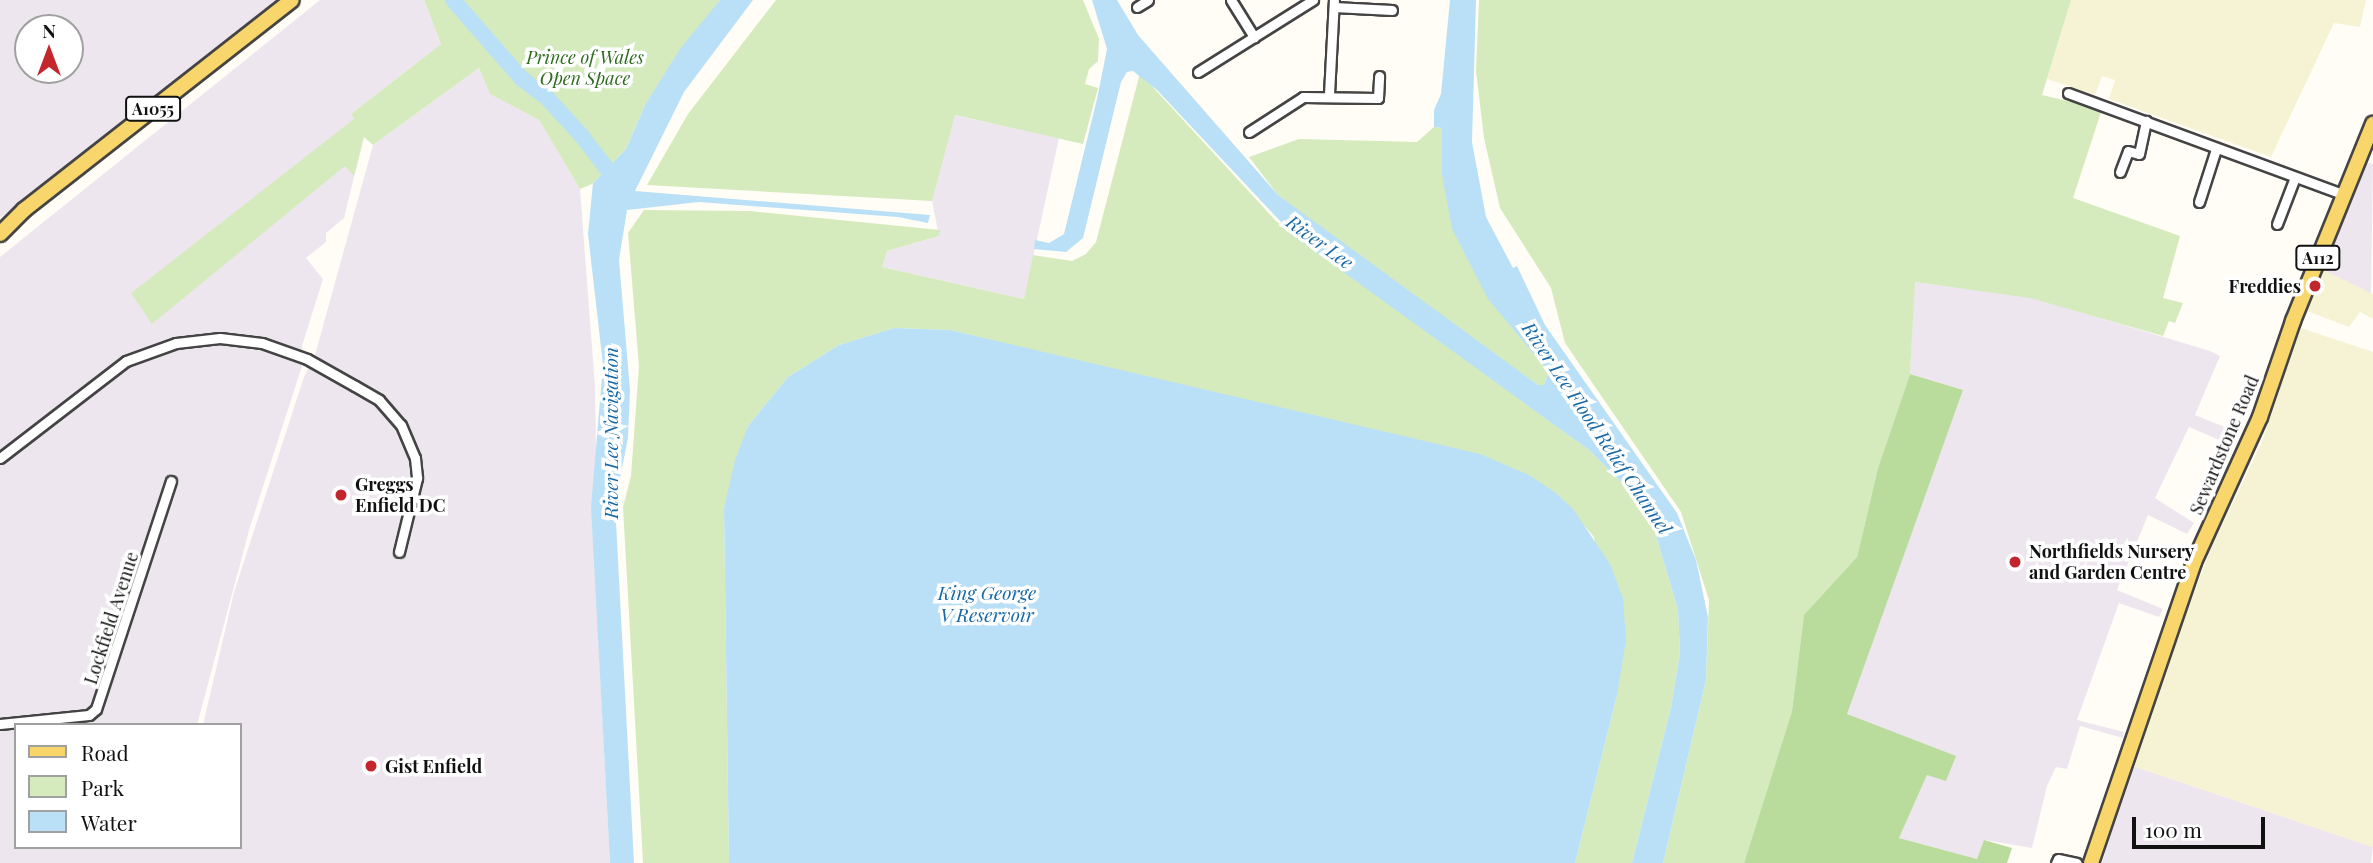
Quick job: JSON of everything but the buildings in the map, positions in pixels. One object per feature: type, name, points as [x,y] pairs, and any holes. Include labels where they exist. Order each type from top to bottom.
[{"type":"main road","name":"A1055","points":[[0,234],[7,222],[292,0]]},
{"type":"main road","name":"Sewardstone Road","points":[[2091,863],[2172,618],[2257,426],[2289,319],[2343,194],[2367,154],[2373,124]]},
{"type":"street","points":[[1137,7],[1148,0]]},
{"type":"street","points":[[1231,0],[1254,37]]},
{"type":"street","points":[[1198,72],[1313,0]]},
{"type":"street","points":[[1329,94],[1334,3],[1392,10]]},
{"type":"street","points":[[1249,132],[1289,102],[1329,94],[1378,97],[1379,76]]},
{"type":"street","points":[[2068,93],[2343,194]]},
{"type":"street","points":[[2120,173],[2128,151],[2139,154],[2146,121]]},
{"type":"street","points":[[2199,202],[2216,149]]},
{"type":"street","points":[[2277,224],[2295,177]]},
{"type":"street","points":[[0,458],[126,360],[176,343],[220,338],[262,343],[307,359],[363,390],[379,400],[401,425],[415,458],[417,478],[399,552]]},
{"type":"street","name":"Lockfield Avenue","points":[[0,724],[89,715],[96,709],[171,481]]},
{"type":"street","points":[[2056,863],[2058,859],[2077,863]]},
{"type":"shaded area","points":[[0,0],[278,0],[258,21],[0,218]]},
{"type":"shaded area","points":[[320,0],[424,0],[441,44],[351,114],[364,136],[344,218],[326,233],[326,242],[306,258],[323,279],[302,346],[303,363],[250,527],[198,723],[14,723],[14,849],[242,849],[242,723],[203,723],[234,592],[304,377],[315,355],[373,145],[479,68],[491,94],[539,120],[580,189],[595,387],[599,650],[610,863],[0,863],[0,257]]},
{"type":"shaded area","points":[[2071,0],[2366,0],[2360,27],[2334,23],[2271,157],[2109,99],[2115,80],[2102,76],[2095,95],[2047,79]]},
{"type":"shaded area","points":[[954,115],[1059,138],[1024,299],[882,267],[887,251],[939,236],[932,201]]},
{"type":"shaded area","points":[[2364,162],[2373,164],[2371,296],[2317,267]]},
{"type":"shaded area","points":[[2321,269],[2373,294],[2373,319],[2360,312],[2349,327],[2307,311]]},
{"type":"shaded area","points":[[1914,282],[2030,297],[2210,351],[2220,356],[2195,415],[2237,432],[2231,445],[2189,427],[2155,498],[2194,523],[2187,534],[2148,515],[2117,590],[2163,609],[2159,617],[2119,603],[2077,720],[2124,732],[2123,738],[2080,726],[2067,769],[2056,767],[2047,786],[2032,848],[1985,840],[1977,859],[1899,838],[1927,775],[1846,714],[1963,390],[1910,374]]},
{"type":"shaded area","points":[[2301,328],[2373,352],[2373,847],[2130,765],[2211,548],[2261,444]]},
{"type":"shaded area","points":[[2130,765],[2373,847],[2371,863],[2102,863]]},
{"type":"green space","name":"Prince of Wales Open Space","points":[[424,0],[720,0],[645,105],[626,149],[592,184],[580,189],[539,120],[490,94],[479,68],[373,145],[364,137],[354,176],[345,166],[152,324],[131,293],[354,119],[351,114],[441,44]]},
{"type":"green space","points":[[776,0],[1083,0],[1099,39],[1098,61],[1089,69],[1085,84],[1098,88],[1083,144],[955,115],[932,201],[647,185],[688,114]]},
{"type":"green space","points":[[1479,0],[2071,0],[2042,95],[2102,109],[2073,198],[2180,236],[2163,298],[2183,303],[2175,323],[2169,321],[2163,336],[2030,298],[1915,282],[1910,374],[1878,468],[1857,557],[1804,616],[1792,711],[1744,863],[1663,863],[1706,680],[1709,600],[1681,512],[1565,343],[1551,288],[1500,208],[1484,138],[1476,71]]},
{"type":"green space","points":[[1140,73],[1276,221],[1589,450],[1623,484],[1655,532],[1678,610],[1680,653],[1671,707],[1632,863],[1575,863],[1617,695],[1594,537],[1556,493],[995,341],[950,330],[894,328],[839,345],[788,377],[748,426],[724,508],[729,863],[643,863],[623,507],[631,476],[639,366],[628,233],[644,210],[750,211],[940,230],[939,236],[887,251],[882,267],[1024,299],[1033,255],[1072,261],[1086,254],[1096,242]]},
{"type":"green space","points":[[1434,127],[1442,128],[1442,175],[1549,372],[1544,385],[1538,385],[1330,236],[1278,195],[1249,157],[1299,139],[1417,142]]},
{"type":"green space","points":[[1910,374],[1963,390],[1847,714],[1956,756],[1946,781],[1927,775],[1899,838],[1977,859],[1984,840],[2012,848],[2007,863],[1744,863],[1792,711],[1804,615],[1857,557],[1878,468]]},
{"type":"water","name":"River Lee Navigation","points":[[720,0],[753,0],[684,92],[635,191],[930,215],[928,223],[898,217],[699,202],[627,210],[619,260],[630,390],[628,438],[615,503],[634,863],[610,863],[591,507],[603,365],[588,234],[593,183],[626,149],[645,105],[680,49]]},
{"type":"water","points":[[1092,0],[1117,0],[1138,35],[1278,195],[1538,385],[1544,385],[1549,372],[1488,299],[1452,229],[1442,175],[1442,128],[1434,127],[1434,110],[1441,94],[1450,0],[1476,0],[1472,142],[1486,217],[1513,268],[1517,266],[1545,325],[1677,513],[1696,560],[1708,617],[1706,680],[1663,863],[1632,863],[1671,707],[1680,653],[1678,610],[1655,532],[1623,484],[1589,450],[1295,237],[1157,90],[1133,71],[1127,72],[1121,82],[1083,238],[1066,252],[1034,249],[1035,240],[1049,243],[1064,234],[1097,99],[1107,49]]},
{"type":"water","name":"King George V Reservoir","points":[[894,328],[950,330],[1480,454],[1529,475],[1556,493],[1573,509],[1610,564],[1623,598],[1626,640],[1617,695],[1575,863],[729,863],[724,508],[735,460],[748,426],[788,377],[839,345]]},
{"type":"waterway","points":[[453,0],[522,79],[547,98],[581,135],[617,182]]},
{"type":"place","name":"Freddies","points":[[2315,286]]},
{"type":"place","name":"Greggs Enfield DC","points":[[341,495]]},
{"type":"place","name":"Northfields Nursery and Garden Centre","points":[[2015,562]]},
{"type":"place","name":"Gist Enfield","points":[[371,766]]},
{"type":"water label","name":"River Lee","points":[[1320,242]]},
{"type":"water label","name":"River Lee Flood Relief Channel","points":[[1597,428]]}]
